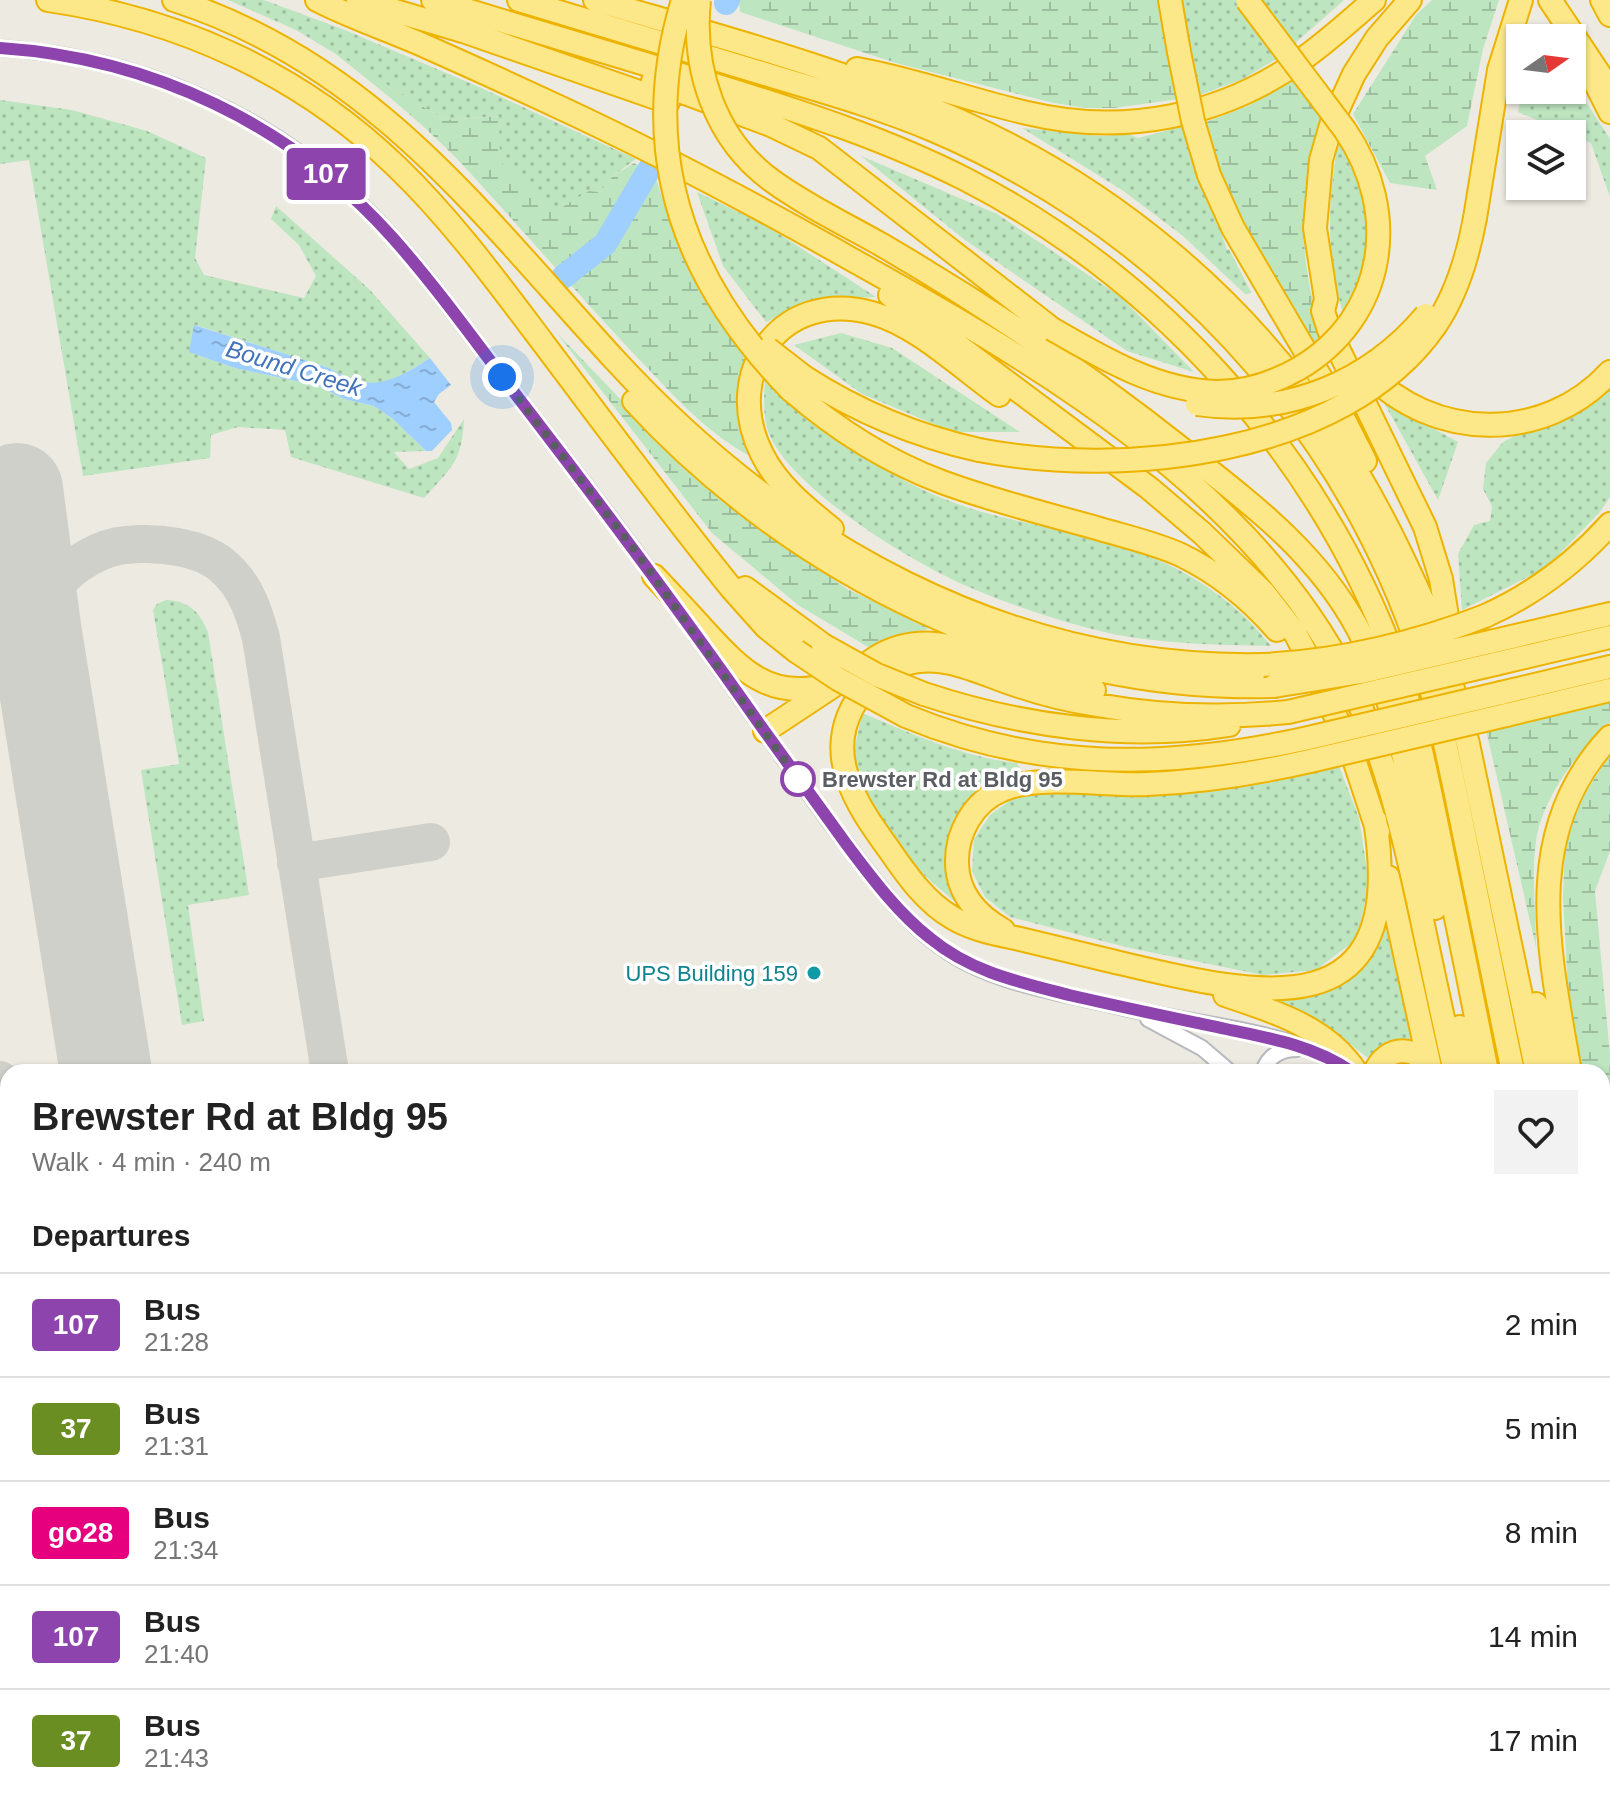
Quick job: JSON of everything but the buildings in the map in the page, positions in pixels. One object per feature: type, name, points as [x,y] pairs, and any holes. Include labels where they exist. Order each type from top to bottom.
[{"type":"highway","points":[[48,0],[119,13],[212,44],[280,78],[362,135],[407,177],[457,233],[749,609],[796,651],[849,686],[906,716],[963,737],[1011,749],[1098,761],[1160,761],[1210,756],[1504,704],[1610,690]]},
{"type":"highway","points":[[174,0],[253,32],[339,83],[417,146],[616,361],[706,449],[806,527],[893,577],[973,613],[1081,648],[1180,663],[1263,665],[1337,658],[1388,648],[1485,616],[1560,572],[1610,524]]},
{"type":"highway","points":[[317,0],[565,110],[724,189],[812,237],[988,339],[1115,424],[1223,513],[1266,558],[1298,598],[1347,678],[1371,731],[1388,778],[1406,850],[1453,1064]]},
{"type":"highway","points":[[358,0],[483,37],[775,139],[842,175],[930,236]]},
{"type":"highway","points":[[433,0],[788,133],[827,154],[1052,329],[1125,379],[1173,398],[1210,405],[1248,407],[1310,396],[1345,382],[1377,362],[1423,319],[1452,277],[1468,243],[1475,218]]},
{"type":"highway","points":[[433,0],[802,113],[930,162],[1007,202],[1072,243],[1133,290],[1191,344],[1262,425],[1309,493],[1353,567],[1387,641],[1417,732],[1485,1064]]},
{"type":"highway","points":[[519,0],[871,106],[978,150],[1066,199],[1129,242],[1167,273],[1229,333],[1286,401],[1329,462],[1367,528],[1405,613],[1427,674],[1445,742],[1511,1064]]},
{"type":"highway","points":[[595,0],[794,59],[939,112],[1009,145],[1098,197],[1179,260],[1251,330],[1327,424],[1376,505],[1433,624]]},
{"type":"highway","points":[[683,0],[666,81],[665,142],[679,215],[701,268],[724,301],[829,421],[861,443],[929,477],[1009,504],[1160,547],[1212,573],[1241,595],[1276,629],[1336,717]]},
{"type":"highway","points":[[699,0],[698,47],[704,81],[717,114],[733,142],[755,167],[772,181],[1004,321],[1129,408],[1265,516],[1304,553],[1329,583],[1364,643],[1391,714],[1469,1064]]},
{"type":"highway","points":[[1170,0],[1193,121],[1209,175],[1236,235],[1354,438],[1411,560],[1448,666],[1468,744],[1535,1064]]},
{"type":"highway","points":[[1052,329],[1092,352],[1154,379],[1195,390],[1231,391],[1270,382],[1307,364],[1336,338],[1359,309],[1373,275],[1379,238],[1376,203],[1367,170],[1345,130],[1247,0]]},
{"type":"highway","points":[[794,59],[871,72],[1049,118],[1094,123],[1140,122],[1192,112],[1248,92],[1304,58],[1374,0]]},
{"type":"highway","points":[[1410,0],[1364,56],[1345,91],[1327,139],[1317,184],[1315,228],[1326,299],[1323,311],[1336,346],[1415,504],[1431,544],[1444,597],[1468,744]]},
{"type":"highway","points":[[797,384],[838,398],[889,422],[979,450],[1067,460],[1177,456],[1252,441],[1320,415],[1356,396],[1389,374],[1433,328],[1457,285],[1475,218],[1499,70],[1521,0]]},
{"type":"highway","points":[[1550,0],[1564,24]]},
{"type":"highway","points":[[1550,0],[1610,90]]},
{"type":"highway","points":[[1602,0],[1610,15]]},
{"type":"highway","points":[[1586,65],[1610,112]]},
{"type":"highway","points":[[485,217],[502,247],[628,394],[669,436],[755,512],[848,573],[940,619],[1054,659],[1149,679],[1274,686]]},
{"type":"highway","points":[[812,237],[1149,488],[1231,560],[1264,593],[1295,633],[1351,750],[1375,820],[1429,1064]]},
{"type":"highway","points":[[1326,299],[1353,353],[1376,381],[1415,408],[1450,421],[1501,426],[1538,418],[1572,403],[1610,372]]},
{"type":"highway","points":[[893,577],[788,489],[766,462],[754,433],[749,393],[758,357],[780,330],[814,312],[832,308],[861,310],[911,331],[1231,560]]},
{"type":"highway","points":[[677,519],[748,591],[823,645],[877,675],[924,694],[997,715],[1095,729],[1192,729],[1288,712],[1493,653],[1610,614]]},
{"type":"highway","points":[[654,576],[726,653],[755,678],[770,685],[796,690],[815,689],[847,678]]},
{"type":"highway","points":[[765,731],[894,648],[923,642],[951,646],[1056,680],[1120,695],[1174,697],[1274,686],[1610,637]]},
{"type":"highway","points":[[1288,712],[1239,714],[1112,708],[1036,691],[953,664],[933,660],[913,661],[894,668],[868,685],[854,702],[846,720],[842,753],[850,784],[874,827],[918,889],[953,918],[975,928],[1034,943],[1159,972],[1249,988],[1279,989],[1317,984],[1343,969],[1363,947],[1376,918],[1381,867],[1375,820]]},
{"type":"highway","points":[[1034,943],[985,919],[973,906],[960,882],[957,856],[964,828],[973,812],[987,798],[1003,789],[1021,784],[1160,783],[1241,775],[1310,761],[1504,704],[1610,667]]},
{"type":"highway","points":[[1569,1064],[1550,936],[1550,854],[1561,812],[1573,787],[1586,765],[1610,737]]},
{"type":"highway","points":[[1508,933],[1527,971],[1553,1064]]},
{"type":"highway","points":[[1159,972],[1296,1022],[1335,1046],[1348,1064]]},
{"type":"highway","points":[[1380,1064],[1383,1058],[1404,1051],[1419,1055],[1426,1064]]},
{"type":"street","points":[[0,48],[73,56],[163,81],[248,120],[295,150],[326,173],[373,216],[419,269],[654,576],[883,892],[909,921],[941,947],[965,962],[1004,978],[1122,1008],[1264,1037],[1329,1057],[1341,1064]]},
{"type":"street","points":[[1122,1008],[1202,1048],[1221,1064]]},
{"type":"street","points":[[1266,1064],[1279,1052],[1305,1049]]},
{"type":"green space","points":[[228,0],[264,0],[345,30],[636,159],[613,176],[600,192],[589,191],[556,212],[500,162],[498,116],[445,120],[296,30]]},
{"type":"green space","points":[[739,0],[1162,0],[1179,99],[1114,108],[1085,108],[1054,103],[896,63],[740,12]]},
{"type":"green space","points":[[1180,0],[1236,0],[1278,58],[1243,79],[1197,96]]},
{"type":"green space","points":[[1259,0],[1344,0],[1293,45]]},
{"type":"green space","points":[[1432,0],[1499,0],[1483,49],[1467,126],[1425,156],[1437,190],[1390,183],[1353,114],[1416,15]]},
{"type":"green space","points":[[332,51],[445,120],[499,116],[500,162],[556,211],[589,191],[600,192],[613,176],[634,163],[655,176],[679,249],[744,355],[741,424],[750,456],[717,435],[687,409],[457,159],[405,110]]},
{"type":"green space","points":[[1293,79],[1321,115],[1308,172],[1304,226],[1309,280],[1324,337],[1315,345],[1250,241],[1223,183],[1204,123],[1250,105]]},
{"type":"green space","points":[[0,100],[72,110],[147,131],[206,158],[195,258],[204,275],[304,298],[316,276],[299,245],[271,219],[276,206],[369,289],[430,358],[392,379],[369,383],[357,381],[329,368],[195,325],[190,352],[235,368],[319,386],[344,399],[374,406],[393,419],[426,451],[394,452],[409,469],[438,458],[464,419],[458,455],[424,498],[291,457],[285,430],[238,427],[211,435],[210,458],[83,476],[29,160],[0,164]]},
{"type":"green space","points":[[1586,102],[1610,139],[1610,197],[1591,143],[1586,141],[1586,120],[1537,120],[1518,112],[1519,104]]},
{"type":"green space","points":[[1185,126],[1227,250],[1251,292],[1249,294],[1245,294],[1183,236],[1122,190],[1022,128],[1102,136],[1128,134],[1138,138]]},
{"type":"green space","points":[[1338,141],[1359,185],[1368,234],[1362,273],[1343,313],[1333,269],[1330,227]]},
{"type":"green space","points":[[861,156],[997,214],[1121,297],[1194,372],[1127,351],[965,240]]},
{"type":"green space","points":[[697,192],[767,226],[876,297],[815,300],[766,322],[723,266]]},
{"type":"green space","points":[[556,332],[629,408],[749,518],[847,589],[930,628],[873,650],[798,605],[712,533]]},
{"type":"green space","points":[[841,333],[892,348],[1020,432],[953,432],[862,394],[794,345]]},
{"type":"green space","points":[[765,380],[858,453],[908,483],[981,512],[1111,543],[1156,559],[1219,595],[1271,646],[1169,642],[1108,633],[1020,607],[917,561],[854,521],[798,474],[778,450],[767,428]]},
{"type":"green space","points":[[1610,386],[1610,497],[1600,512],[1546,568],[1462,610],[1458,554],[1474,525],[1490,521],[1492,506],[1483,489],[1486,463],[1503,442]]},
{"type":"green space","points":[[1383,401],[1458,442],[1438,500]]},
{"type":"green space","points":[[166,600],[181,602],[192,608],[208,632],[249,895],[188,905],[204,1021],[182,1025],[141,770],[179,764],[153,610]]},
{"type":"green space","points":[[1610,698],[1610,723],[1574,761],[1553,793],[1539,826],[1534,867],[1536,947],[1486,730]]},
{"type":"green space","points":[[862,713],[938,744],[977,756],[1017,763],[1020,768],[983,789],[955,819],[945,853],[955,902],[917,869],[870,805],[852,761]]},
{"type":"green space","points":[[1610,755],[1610,851],[1595,891],[1610,1064],[1582,1064],[1568,991],[1563,897],[1565,839],[1583,796]]},
{"type":"green space","points":[[1339,766],[1359,818],[1369,883],[1357,939],[1316,970],[1263,975],[1130,948],[1010,917],[985,897],[972,871],[974,839],[990,815],[1019,794],[1152,793],[1269,783]]},
{"type":"green space","points":[[1385,928],[1388,928],[1416,1043],[1392,1043],[1368,1058],[1323,1023],[1262,995],[1304,992],[1336,984],[1362,964]]},
{"type":"water","points":[[194,325],[369,383],[393,379],[430,358],[451,385],[434,402],[451,423],[452,430],[432,451],[426,451],[393,419],[374,406],[344,399],[319,386],[235,368],[189,352]]},
{"type":"waterway","name":"Bound Creek","points":[[563,277],[605,244],[650,168]]},
{"type":"taxiway","points":[[0,583],[35,627],[50,593],[64,576],[79,563],[117,546],[151,544],[192,550],[225,568],[238,583],[252,609],[261,638],[329,1064]]},
{"type":"taxiway","points":[[296,863],[431,842]]},
{"type":"runway","points":[[17,489],[35,627],[105,1064]]},
{"type":"bus line","name":"107","points":[[0,48],[90,60],[182,88],[263,129],[312,162],[352,196],[431,284],[636,552],[791,770],[883,892],[909,921],[941,947],[977,968],[1015,981],[1122,1008],[1277,1040],[1329,1057],[1340,1064]]},
{"type":"place","name":"Brewster Rd at Bldg 95","points":[[798,779]]},
{"type":"place","name":"UPS Building 159","points":[[814,973]]},
{"type":"route","points":[[502,377],[636,552],[798,779]]}]
